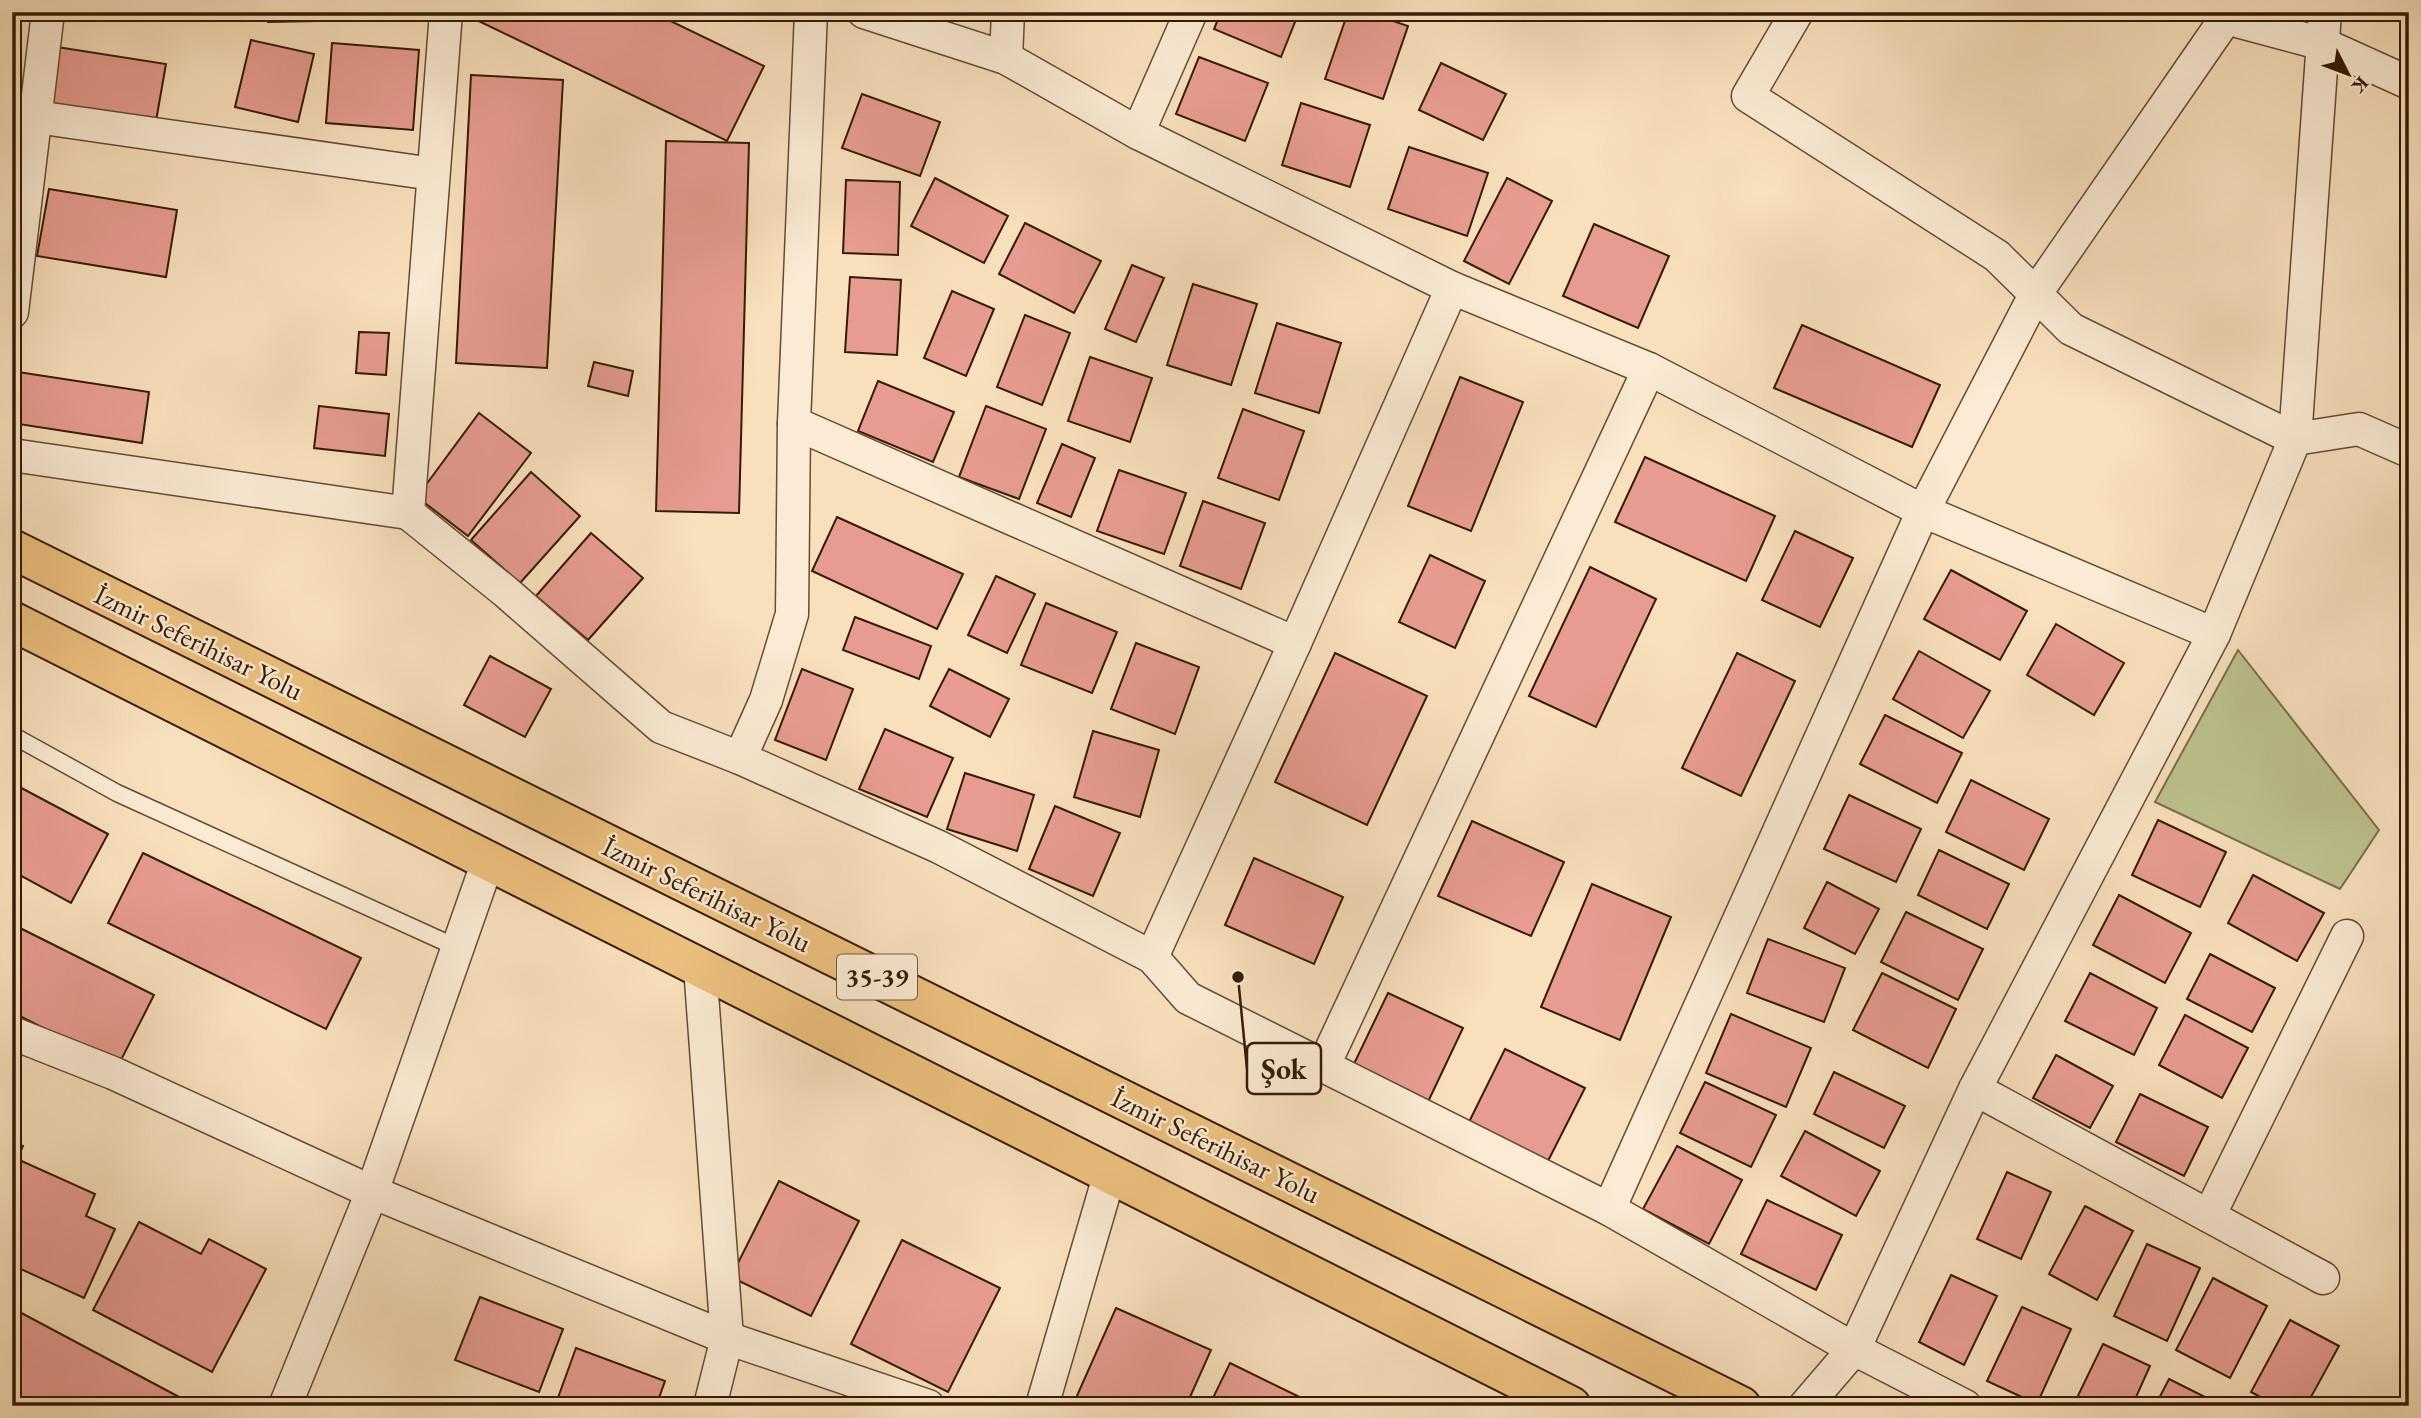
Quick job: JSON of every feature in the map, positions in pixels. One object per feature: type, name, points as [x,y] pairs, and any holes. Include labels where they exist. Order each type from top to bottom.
[{"type":"main road","name":"İzmir Seferihisar Yolu","points":[[12,549],[1741,1406]]},
{"type":"main road","name":"35-39","points":[[12,621],[1572,1406]]},
{"type":"street","points":[[12,312],[48,12]]},
{"type":"street","points":[[408,513],[446,12]]},
{"type":"street","points":[[740,758],[766,700],[792,614],[794,423],[811,12]]},
{"type":"street","points":[[864,12],[1006,58],[1138,133],[1452,288],[1649,369],[1923,511],[2214,634]]},
{"type":"street","points":[[1006,58],[1008,12]]},
{"type":"street","points":[[1138,133],[1191,12]]},
{"type":"street","points":[[1797,12],[1748,96],[1997,256],[2071,328],[2295,439],[2359,429],[2409,451]]},
{"type":"street","points":[[1805,1406],[1854,1349],[1975,1089],[2214,634],[2295,439],[2325,12]]},
{"type":"street","points":[[1609,1209],[1923,511],[2036,293],[2226,18],[2323,44],[2409,83]]},
{"type":"street","points":[[36,117],[433,174]]},
{"type":"street","points":[[1152,957],[1452,288]]},
{"type":"street","points":[[1323,1067],[1649,369]]},
{"type":"street","points":[[794,423],[1295,643]]},
{"type":"street","points":[[12,455],[408,513],[537,617],[661,727],[740,758],[939,847],[1152,957],[1188,998],[1609,1209],[1854,1349],[1965,1406]]},
{"type":"street","points":[[285,1406],[372,1192],[488,862]]},
{"type":"street","points":[[2209,1216],[2347,936]]},
{"type":"street","points":[[700,966],[727,1338],[710,1406]]},
{"type":"street","points":[[12,1033],[113,1073],[372,1192],[727,1338],[928,1406]]},
{"type":"street","points":[[1975,1089],[2323,1278]]},
{"type":"street","points":[[1042,1406],[1110,1173]]},
{"type":"lane","points":[[12,736],[117,793],[458,948]]},
{"type":"green space","points":[[2238,650],[2379,830],[2340,889],[2155,802]]},
{"type":"building","points":[[268,12],[367,12],[368,20],[268,22]]},
{"type":"building","points":[[460,12],[652,12],[764,66],[727,141]]},
{"type":"building","points":[[1221,12],[1299,12],[1281,57],[1214,29]]},
{"type":"building","points":[[1348,12],[1367,12],[1408,26],[1383,99],[1325,79]]},
{"type":"building","points":[[251,40],[314,54],[298,122],[235,107]]},
{"type":"building","points":[[332,43],[419,50],[413,130],[326,123]]},
{"type":"building","points":[[57,47],[166,64],[156,121],[48,104]]},
{"type":"building","points":[[1199,57],[1268,83],[1245,141],[1176,114]]},
{"type":"building","points":[[1441,63],[1506,94],[1483,140],[1419,110]]},
{"type":"building","points":[[471,75],[563,80],[547,368],[456,363]]},
{"type":"building","points":[[862,94],[940,122],[920,176],[842,148]]},
{"type":"building","points":[[1301,103],[1370,125],[1350,187],[1282,165]]},
{"type":"building","points":[[666,141],[749,143],[739,513],[656,511]]},
{"type":"building","points":[[1409,147],[1488,173],[1467,236],[1388,209]]},
{"type":"building","points":[[935,178],[1008,216],[984,263],[911,226]]},
{"type":"building","points":[[1507,178],[1552,201],[1509,284],[1464,261]]},
{"type":"building","points":[[846,180],[900,182],[898,255],[843,253]]},
{"type":"building","points":[[49,189],[177,210],[166,277],[37,256]]},
{"type":"building","points":[[1025,223],[1101,261],[1074,313],[999,274]]},
{"type":"building","points":[[1594,224],[1669,256],[1638,328],[1563,296]]},
{"type":"building","points":[[1132,265],[1164,278],[1136,342],[1105,329]]},
{"type":"building","points":[[850,277],[901,280],[897,355],[845,352]]},
{"type":"building","points":[[1193,284],[1257,304],[1231,385],[1167,365]]},
{"type":"building","points":[[952,291],[994,309],[966,376],[924,358]]},
{"type":"building","points":[[1025,315],[1070,333],[1042,405],[997,387]]},
{"type":"building","points":[[1277,323],[1341,343],[1319,413],[1255,393]]},
{"type":"building","points":[[1802,325],[1940,385],[1912,447],[1774,388]]},
{"type":"building","points":[[359,332],[389,333],[386,375],[356,373]]},
{"type":"building","points":[[1090,357],[1152,378],[1130,442],[1068,421]]},
{"type":"building","points":[[594,362],[633,371],[628,396],[588,386]]},
{"type":"building","points":[[18,372],[149,392],[142,443],[12,423],[12,405]]},
{"type":"building","points":[[1460,377],[1523,402],[1471,531],[1408,506]]},
{"type":"building","points":[[878,381],[954,412],[933,462],[858,431]]},
{"type":"building","points":[[319,406],[389,414],[385,456],[314,448]]},
{"type":"building","points":[[986,406],[1046,429],[1019,499],[959,477]]},
{"type":"building","points":[[1243,409],[1304,431],[1279,500],[1218,478]]},
{"type":"building","points":[[479,413],[531,453],[468,536],[417,497]]},
{"type":"building","points":[[1062,444],[1095,458],[1071,517],[1037,503]]},
{"type":"building","points":[[1645,457],[1775,516],[1746,581],[1615,522]]},
{"type":"building","points":[[1119,470],[1186,493],[1164,554],[1097,531]]},
{"type":"building","points":[[531,472],[580,516],[520,583],[471,540]]},
{"type":"building","points":[[1203,501],[1265,523],[1241,589],[1180,566]]},
{"type":"building","points":[[837,517],[963,574],[937,629],[812,571]]},
{"type":"building","points":[[1795,531],[1853,558],[1820,627],[1762,600]]},
{"type":"building","points":[[591,533],[643,578],[588,640],[536,596]]},
{"type":"building","points":[[1430,555],[1485,581],[1455,648],[1399,622]]},
{"type":"building","points":[[1590,567],[1656,599],[1596,727],[1529,696]]},
{"type":"building","points":[[1951,570],[2027,611],[2000,660],[1924,619]]},
{"type":"building","points":[[996,576],[1035,594],[1007,653],[968,635]]},
{"type":"building","points":[[1046,603],[1117,632],[1092,693],[1021,665]]},
{"type":"building","points":[[855,617],[931,646],[919,679],[843,650]]},
{"type":"building","points":[[2056,624],[2124,663],[2094,715],[2027,675]]},
{"type":"building","points":[[1136,643],[1199,667],[1175,734],[1111,709]]},
{"type":"building","points":[[1919,651],[1990,691],[1963,738],[1893,699]]},
{"type":"building","points":[[1335,653],[1427,696],[1367,825],[1275,782]]},
{"type":"building","points":[[1737,653],[1795,681],[1741,796],[1682,768]]},
{"type":"building","points":[[490,656],[551,689],[525,737],[464,705]]},
{"type":"building","points":[[802,669],[853,689],[826,760],[775,740]]},
{"type":"building","points":[[949,669],[1009,699],[990,737],[930,706]]},
{"type":"building","points":[[1885,715],[1962,753],[1937,803],[1860,764]]},
{"type":"building","points":[[885,729],[953,758],[927,817],[859,789]]},
{"type":"building","points":[[1093,731],[1159,750],[1140,817],[1074,797]]},
{"type":"building","points":[[965,773],[1034,795],[1017,851],[947,829]]},
{"type":"building","points":[[1971,780],[2049,819],[2024,870],[1946,832]]},
{"type":"building","points":[[12,783],[108,834],[71,903],[12,871]]},
{"type":"building","points":[[1849,795],[1921,829],[1896,882],[1824,849]]},
{"type":"building","points":[[1055,806],[1120,833],[1093,896],[1029,869]]},
{"type":"building","points":[[2158,820],[2226,852],[2200,907],[2132,875]]},
{"type":"building","points":[[1472,821],[1564,862],[1531,936],[1438,896]]},
{"type":"building","points":[[1939,850],[2009,884],[1987,929],[1918,895]]},
{"type":"building","points":[[143,853],[361,958],[326,1029],[108,923]]},
{"type":"building","points":[[1254,858],[1343,897],[1314,964],[1225,925]]},
{"type":"building","points":[[2253,875],[2324,913],[2297,961],[2228,923]]},
{"type":"building","points":[[1827,882],[1879,909],[1855,954],[1804,928]]},
{"type":"building","points":[[1592,884],[1671,917],[1620,1040],[1541,1007]]},
{"type":"building","points":[[2119,895],[2191,933],[2165,983],[2093,945]]},
{"type":"building","points":[[1906,912],[1983,949],[1958,1000],[1881,962]]},
{"type":"building","points":[[12,924],[154,995],[118,1066],[12,1012]]},
{"type":"building","points":[[1768,939],[1845,968],[1824,1022],[1747,993]]},
{"type":"building","points":[[2210,954],[2275,988],[2252,1032],[2187,999]]},
{"type":"building","points":[[1882,973],[1956,1009],[1928,1068],[1853,1030]]},
{"type":"building","points":[[2090,973],[2157,1008],[2134,1055],[2065,1021]]},
{"type":"building","points":[[1388,993],[1463,1028],[1427,1104],[1352,1068]]},
{"type":"building","points":[[1731,1014],[1811,1048],[1786,1107],[1706,1073]]},
{"type":"building","points":[[2185,1015],[2248,1048],[2222,1098],[2159,1065]]},
{"type":"building","points":[[1505,1049],[1585,1088],[1546,1165],[1467,1126]]},
{"type":"building","points":[[2056,1055],[2113,1086],[2090,1128],[2033,1098]]},
{"type":"building","points":[[1834,1072],[1905,1106],[1884,1148],[1814,1114]]},
{"type":"building","points":[[1705,1082],[1776,1115],[1751,1167],[1680,1133]]},
{"type":"building","points":[[2140,1094],[2208,1127],[2184,1176],[2116,1142]]},
{"type":"building","points":[[1805,1131],[1880,1171],[1856,1216],[1781,1176]]},
{"type":"building","points":[[12,1141],[23,1146],[17,1159],[95,1194],[86,1216],[115,1229],[84,1298],[12,1265]]},
{"type":"building","points":[[1677,1146],[1742,1180],[1709,1244],[1643,1209]]},
{"type":"building","points":[[2007,1172],[2051,1192],[2021,1259],[1977,1239]]},
{"type":"building","points":[[779,1181],[859,1221],[811,1316],[731,1277]]},
{"type":"building","points":[[1767,1200],[1842,1235],[1816,1290],[1741,1254]]},
{"type":"building","points":[[2085,1206],[2133,1231],[2097,1300],[2049,1274]]},
{"type":"building","points":[[139,1222],[201,1254],[209,1239],[266,1269],[212,1372],[93,1310]]},
{"type":"building","points":[[902,1240],[1000,1288],[948,1392],[851,1344]]},
{"type":"building","points":[[2147,1244],[2200,1268],[2167,1341],[2114,1316]]},
{"type":"building","points":[[1951,1275],[1997,1296],[1964,1365],[1919,1342]]},
{"type":"building","points":[[2213,1278],[2267,1306],[2230,1378],[2176,1350]]},
{"type":"building","points":[[480,1297],[563,1329],[539,1392],[455,1360]]},
{"type":"building","points":[[2022,1307],[2071,1329],[2037,1404],[1987,1381]]},
{"type":"building","points":[[12,1308],[196,1406],[12,1406]]},
{"type":"building","points":[[1116,1308],[1211,1350],[1186,1406],[1095,1406],[1076,1398]]},
{"type":"building","points":[[2290,1320],[2339,1346],[2306,1406],[2277,1406],[2251,1392]]},
{"type":"building","points":[[2103,1344],[2150,1366],[2132,1406],[2073,1406]]},
{"type":"building","points":[[576,1348],[665,1381],[656,1406],[555,1406]]},
{"type":"building","points":[[1230,1363],[1318,1406],[1209,1406]]},
{"type":"building","points":[[2169,1379],[2221,1405],[2155,1406]]},
{"type":"place","name":"Şok","points":[[1238,977]]}]
